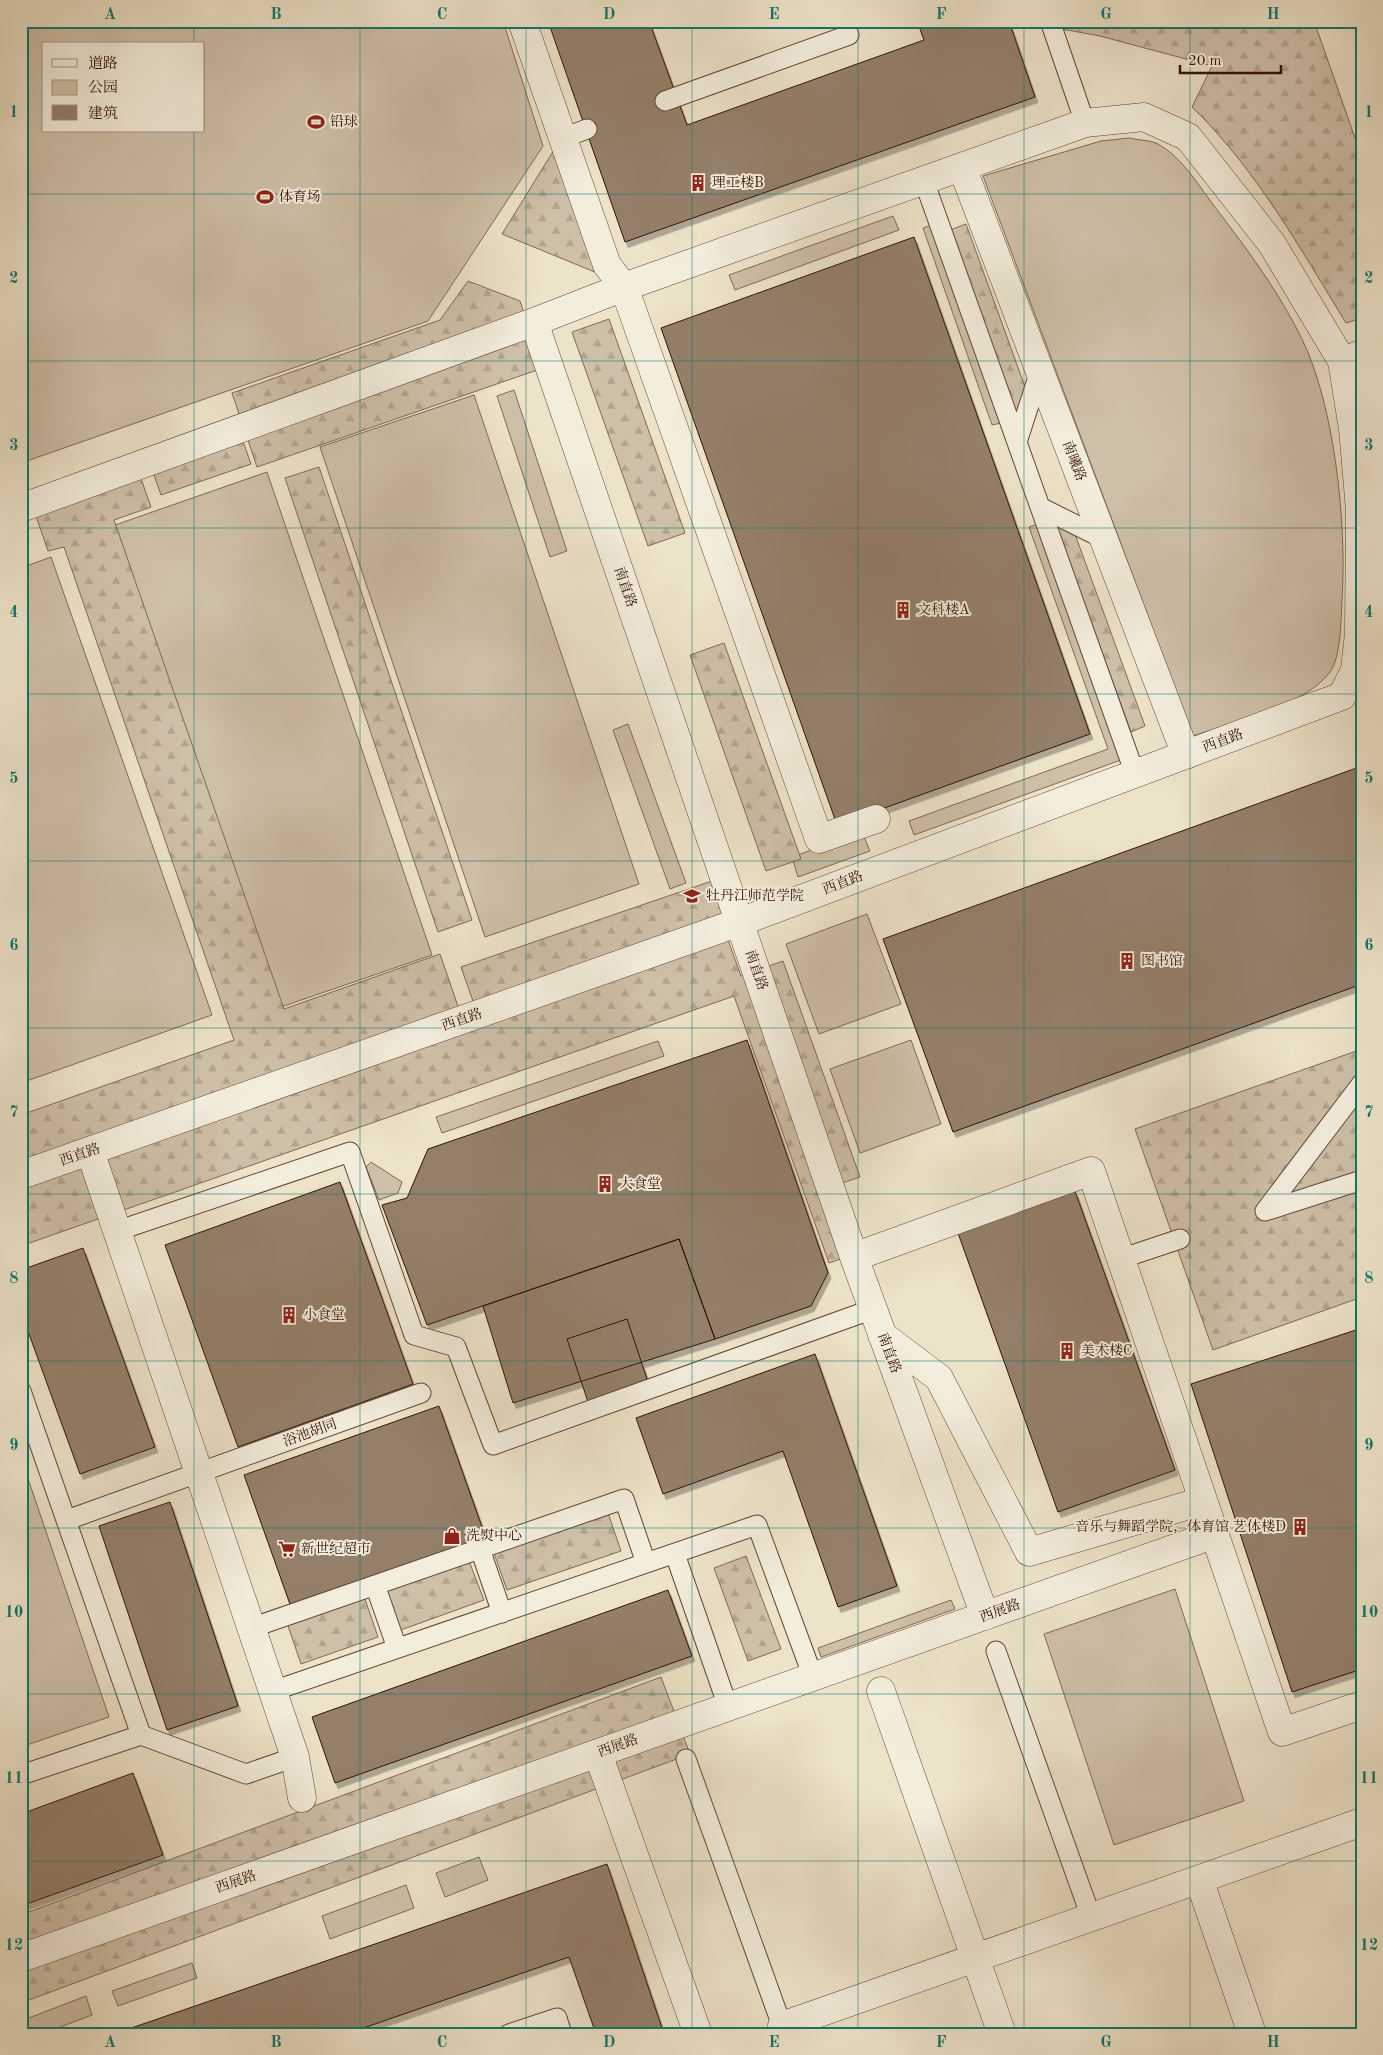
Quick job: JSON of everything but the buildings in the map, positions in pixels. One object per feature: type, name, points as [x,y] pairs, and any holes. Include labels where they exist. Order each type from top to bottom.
[{"type":"street","points":[[522,21],[575,133],[607,265],[624,287],[819,839],[876,819]]},
{"type":"street","points":[[21,508],[534,322],[624,287],[1085,123],[1144,117],[1188,136],[1272,244],[1352,357]]},
{"type":"street","name":"南曦路","points":[[962,167],[1186,755]]},
{"type":"street","name":"南直路","points":[[534,322],[854,1257],[985,1616]]},
{"type":"street","name":"西直路","points":[[21,1175],[740,922],[1342,696],[1358,671],[1360,510],[1353,429],[1352,357]]},
{"type":"street","points":[[90,1151],[295,1757],[302,1798]]},
{"type":"street","points":[[854,1257],[1091,1171],[1282,1732],[1362,1705]]},
{"type":"street","points":[[882,1335],[939,1378],[1029,1552],[1203,1501]]},
{"type":"street","name":"西展路","points":[[21,1958],[1215,1534]]},
{"type":"street","points":[[881,1691],[1002,2034]]},
{"type":"street","points":[[598,1754],[698,2034]]},
{"type":"street","points":[[784,2030],[976,1958],[1362,1822]]},
{"type":"street","points":[[1199,1879],[1252,2034]]},
{"type":"lane","points":[[1050,21],[1085,123]]},
{"type":"lane","points":[[665,101],[849,35]]},
{"type":"lane","points":[[924,181],[1134,774]]},
{"type":"lane","points":[[1017,442],[1040,371]]},
{"type":"lane","points":[[1040,507],[1104,539]]},
{"type":"lane","points":[[1362,1083],[1265,1211],[1362,1180]]},
{"type":"lane","points":[[116,1231],[350,1152],[414,1335],[456,1347],[493,1445],[873,1309]]},
{"type":"lane","points":[[1120,1259],[1180,1239]]},
{"type":"lane","points":[[21,1391],[140,1735]]},
{"type":"lane","name":"浴池胡同","points":[[67,1520],[421,1394]]},
{"type":"lane","points":[[251,1628],[624,1499],[646,1563]]},
{"type":"lane","points":[[273,1691],[758,1525],[814,1677]]},
{"type":"lane","points":[[480,1549],[502,1612]]},
{"type":"lane","points":[[675,1554],[728,1707]]},
{"type":"lane","points":[[374,1585],[397,1648]]},
{"type":"lane","points":[[996,1651],[1091,1917]]},
{"type":"lane","points":[[21,1775],[140,1735],[246,1774],[295,1757]]},
{"type":"lane","points":[[686,1759],[784,2030]]},
{"type":"lane","points":[[510,2034],[557,2018],[562,2034]]},
{"type":"green space","name":"体育场","points":[[21,21],[503,21],[543,146],[428,321],[21,463]]},
{"type":"green space","points":[[1060,21],[1314,21],[1362,158],[1362,318],[1346,323],[1294,238],[1257,183],[1237,156],[1192,107],[1212,66],[1100,36],[1062,29]]},
{"type":"green space","points":[[1129,138],[1156,143],[1182,164],[1252,257],[1284,305],[1302,339],[1323,398],[1336,467],[1340,502],[1343,570],[1341,627],[1334,666],[1319,684],[1286,704],[1193,736],[983,176],[1101,141]]},
{"type":"green space","points":[[557,145],[602,275],[502,234]]},
{"type":"green space","points":[[893,216],[899,230],[735,290],[729,275]]},
{"type":"green space","points":[[966,224],[1033,409],[1015,416],[947,231]]},
{"type":"green space","points":[[932,225],[1001,423],[992,425],[923,228]]},
{"type":"green space","points":[[468,281],[520,301],[543,368],[257,467],[232,393],[440,320]]},
{"type":"green space","points":[[609,319],[685,533],[648,546],[572,332]]},
{"type":"green space","points":[[514,390],[567,551],[550,557],[497,396]]},
{"type":"green space","points":[[474,395],[639,884],[485,937],[320,447]]},
{"type":"green space","points":[[243,441],[251,464],[161,495],[153,472]]},
{"type":"green space","points":[[319,467],[472,920],[438,932],[285,478]]},
{"type":"green space","points":[[267,472],[432,955],[281,1007],[115,525]]},
{"type":"green space","points":[[139,473],[151,507],[114,520],[284,1009],[440,954],[462,1018],[21,1171],[21,1115],[234,1040],[64,547],[48,551],[34,510]]},
{"type":"green space","points":[[1068,515],[1145,726],[1131,732],[1054,520]]},
{"type":"green space","points":[[1037,524],[1121,760],[914,835],[909,821],[1108,749],[1029,527]]},
{"type":"green space","points":[[51,557],[212,1015],[21,1083],[21,568]]},
{"type":"green space","points":[[724,643],[801,859],[766,871],[690,655]]},
{"type":"green space","points":[[628,724],[686,883],[670,889],[613,730]]},
{"type":"green space","points":[[862,832],[870,851],[798,877],[792,857]]},
{"type":"green space","points":[[712,881],[724,918],[474,1004],[461,967]]},
{"type":"green space","points":[[867,914],[901,1004],[819,1034],[786,944]]},
{"type":"green space","points":[[727,937],[741,976],[783,961],[860,1177],[822,1190],[846,1257],[829,1263],[734,996],[21,1246],[21,1185]]},
{"type":"green space","points":[[911,1040],[941,1124],[860,1153],[830,1069]]},
{"type":"green space","points":[[658,1041],[664,1056],[442,1133],[436,1117]]},
{"type":"green space","points":[[1362,1049],[1362,1297],[1213,1350],[1135,1129]]},
{"type":"green space","points":[[371,1162],[402,1182],[398,1193],[379,1200],[366,1167]]},
{"type":"green space","points":[[21,1458],[109,1717],[21,1747]]},
{"type":"green space","points":[[608,1513],[621,1551],[507,1590],[494,1553]]},
{"type":"green space","points":[[746,1556],[781,1649],[748,1661],[714,1568]]},
{"type":"green space","points":[[469,1561],[484,1600],[398,1631],[384,1591]]},
{"type":"green space","points":[[1175,1589],[1244,1801],[1114,1845],[1044,1634]]},
{"type":"green space","points":[[364,1596],[378,1637],[301,1664],[287,1623]]},
{"type":"green space","points":[[951,1600],[955,1609],[821,1657],[818,1648]]},
{"type":"green space","points":[[661,1677],[690,1754],[21,2003],[21,1915]]},
{"type":"green space","points":[[479,1857],[488,1880],[445,1897],[436,1873]]},
{"type":"green space","points":[[406,1885],[414,1908],[330,1939],[322,1916]]},
{"type":"green space","points":[[192,1963],[197,1978],[118,2006],[112,1991]]},
{"type":"green space","points":[[86,1996],[92,2015],[42,2034],[21,2034],[21,2021]]},
{"type":"place","name":"铅球","points":[[316,122]]},
{"type":"place","name":"理工楼B","points":[[698,183]]},
{"type":"place","name":"体育场","points":[[265,197]]},
{"type":"place","name":"文科楼A","points":[[903,610]]},
{"type":"place","name":"牡丹江师范学院","points":[[692,896]]},
{"type":"place","name":"图书馆","points":[[1127,961]]},
{"type":"place","name":"大食堂","points":[[605,1184]]},
{"type":"place","name":"小食堂","points":[[289,1315]]},
{"type":"place","name":"美术楼C","points":[[1067,1351]]},
{"type":"place","name":"音乐与舞蹈学院，体育馆 艺体楼D","points":[[1300,1527]]},
{"type":"place","name":"洗熨中心","points":[[452,1536]]},
{"type":"place","name":"新世纪超市","points":[[287,1549]]}]
